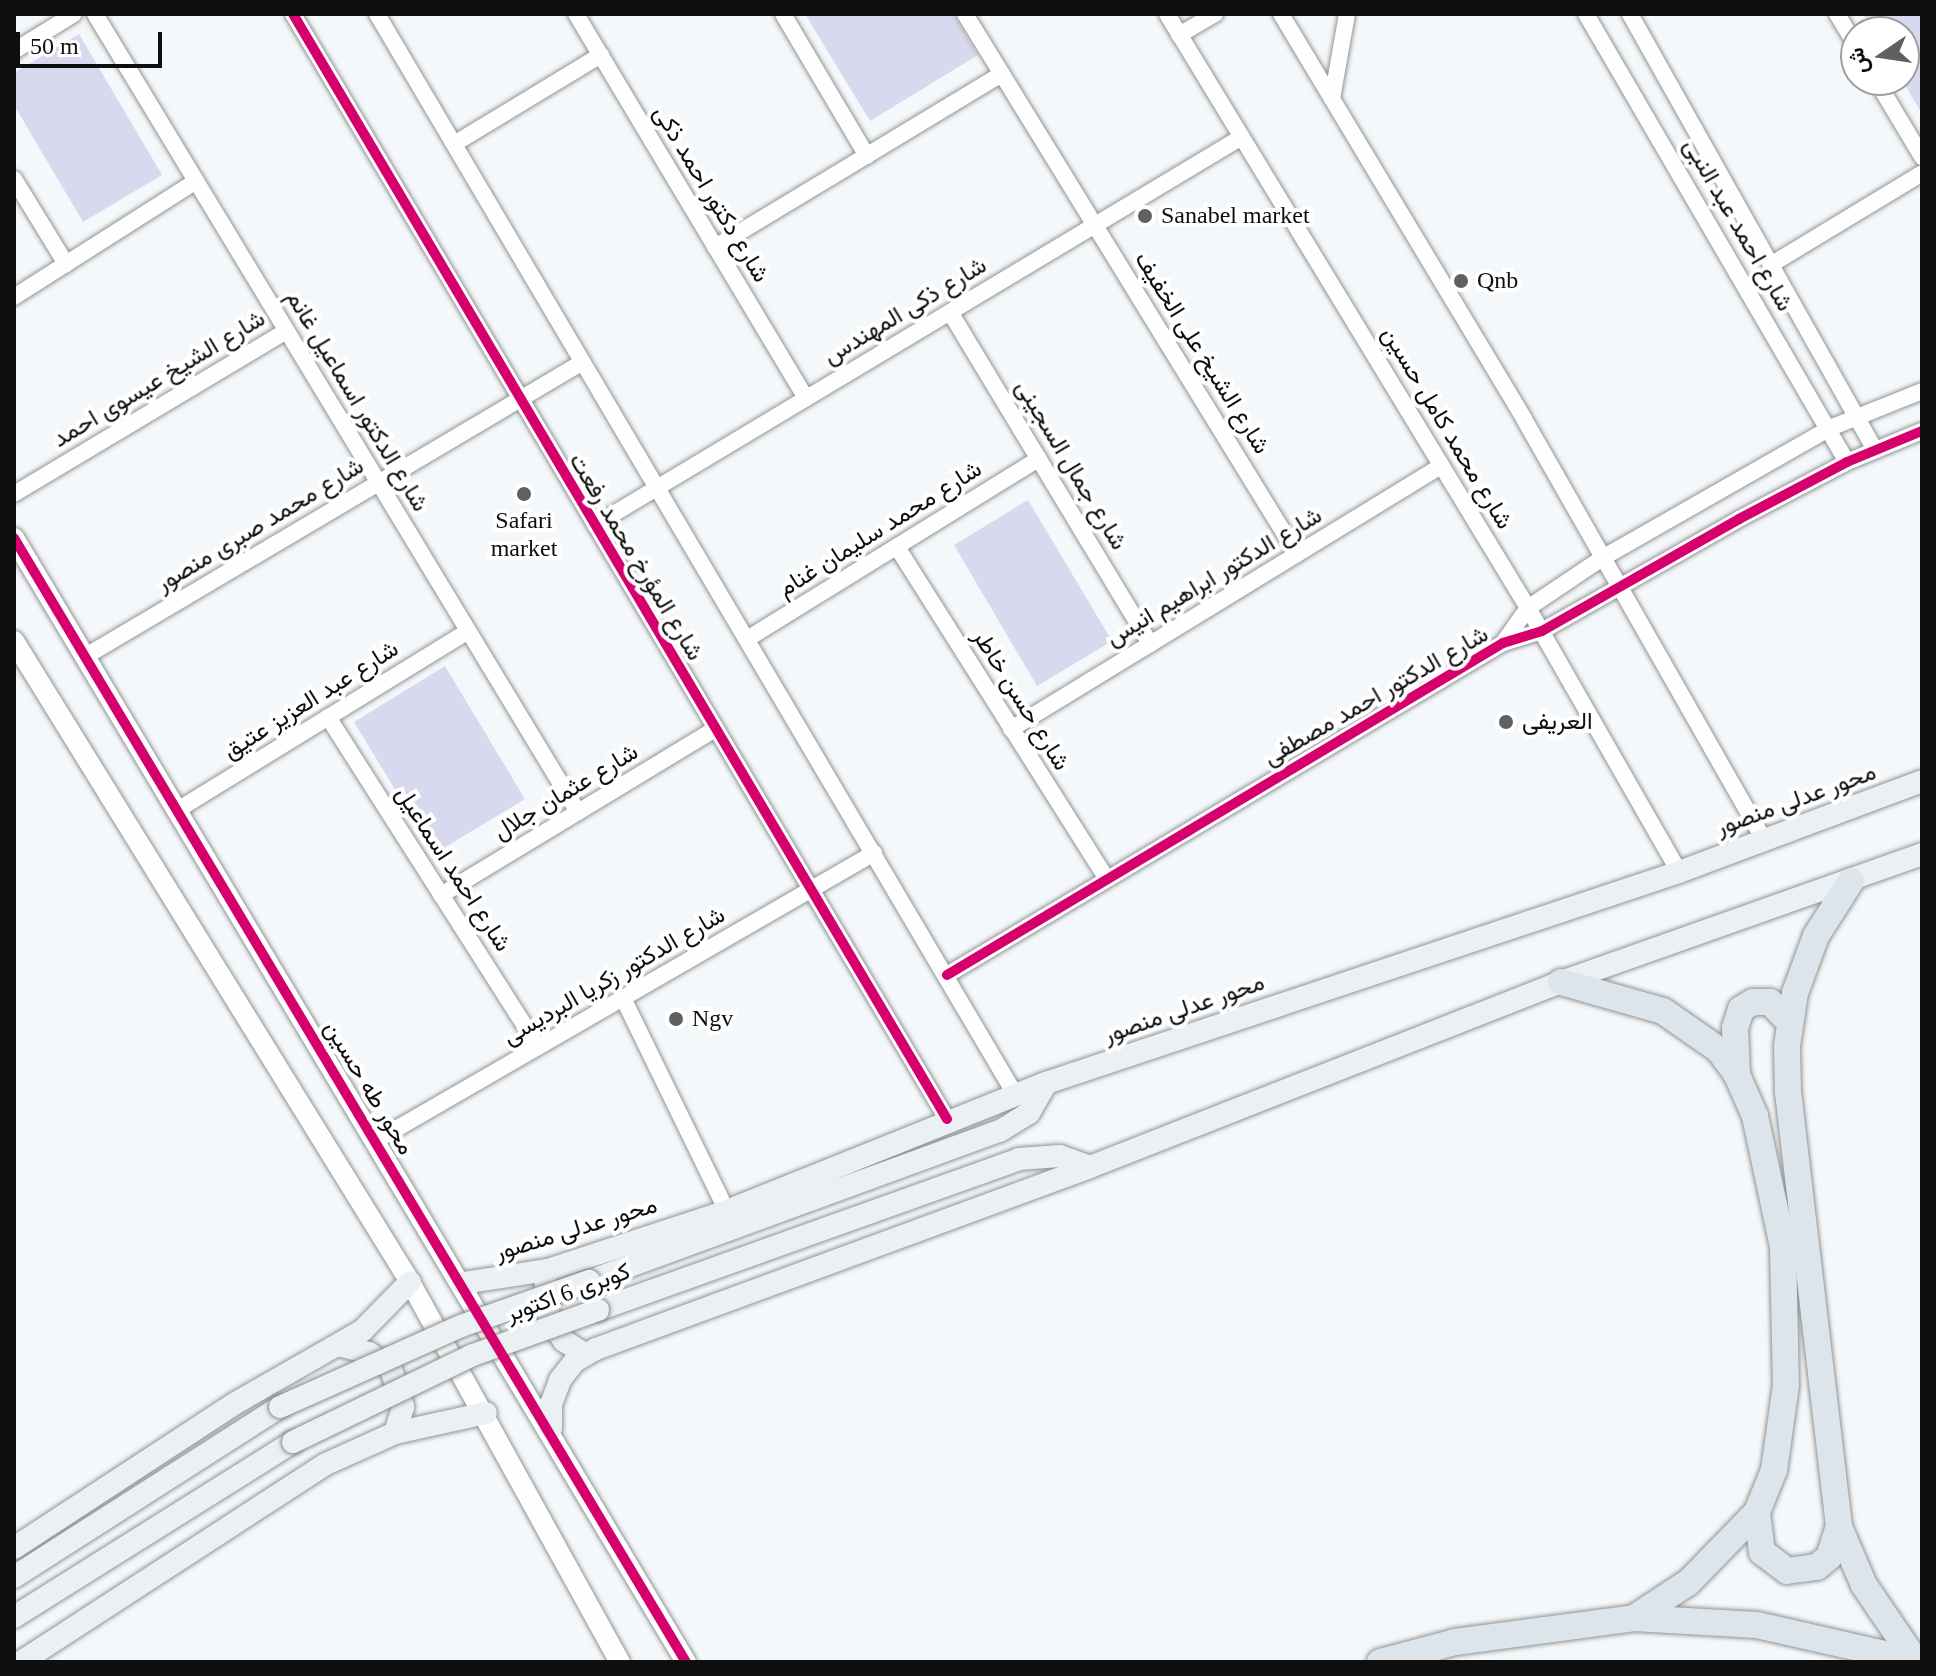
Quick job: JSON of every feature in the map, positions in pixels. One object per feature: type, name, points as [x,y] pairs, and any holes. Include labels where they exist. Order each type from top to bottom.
[{"type":"main road","name":"محور عدلى منصور","points":[[463,1283],[548,1270],[727,1211],[947,1119],[1015,1094],[1679,872],[1922,781]]},
{"type":"main road","points":[[551,1428],[554,1392],[567,1370],[585,1354],[1090,1167],[1561,982],[1922,854]]},
{"type":"main road","points":[[1851,881],[1804,964],[1790,1023],[1788,1092],[1839,1527],[1864,1585],[1917,1661]]},
{"type":"main road","points":[[1561,982],[1663,1011],[1702,1035],[1737,1075]]},
{"type":"main road","points":[[1634,1618],[1697,1575],[1757,1512],[1774,1470],[1782,1427],[1787,1299],[1783,1247],[1765,1153],[1737,1075],[1735,1028],[1741,1009],[1770,1002],[1790,1023]]},
{"type":"main road","name":"كوبرى 6 اكتوبر","points":[[14,1577],[280,1407],[461,1326],[1000,1131],[1029,1113],[1046,1083]]},
{"type":"main road","name":"كوبرى 6 اكتوبر","points":[[14,1617],[293,1442],[473,1355],[1019,1159],[1060,1156],[1090,1167]]},
{"type":"main road","points":[[548,1270],[544,1295],[549,1320],[564,1341],[585,1354]]},
{"type":"main road","points":[[14,1548],[234,1404],[377,1320],[410,1282]]},
{"type":"main road","points":[[339,1345],[369,1353],[391,1369],[403,1407],[395,1433]]},
{"type":"main road","points":[[21,1662],[326,1464],[395,1433],[486,1413]]},
{"type":"main road","points":[[1757,1512],[1762,1552],[1787,1571],[1817,1567],[1833,1550],[1839,1527]]},
{"type":"main road","points":[[1380,1662],[1455,1642],[1634,1618],[1757,1625],[1917,1661]]},
{"type":"street","points":[[14,51],[74,14]]},
{"type":"street","name":"شارع الدكتور اسماعيل غانم","points":[[95,14],[578,812]]},
{"type":"street","name":"شارع المؤرخ محمد رفعت","points":[[293,14],[947,1119]]},
{"type":"street","points":[[377,14],[1015,1094]]},
{"type":"street","name":"شارع دكتور احمد ذكى","points":[[576,14],[806,398]]},
{"type":"street","points":[[783,14],[867,156]]},
{"type":"street","name":"شارع الشيخ على الخفيف","points":[[965,14],[1297,554]]},
{"type":"street","points":[[1179,35],[1215,14]]},
{"type":"street","points":[[1281,14],[1622,587],[1764,839]]},
{"type":"street","points":[[1332,99],[1347,14]]},
{"type":"street","name":"شارع احمد عبد النبى","points":[[1586,14],[1830,428],[1847,462]]},
{"type":"street","name":"شارع احمد عبد النبى","points":[[1630,14],[1875,450]]},
{"type":"street","name":"شارع محمد كامل حسين","points":[[1168,15],[1542,631],[1679,872]]},
{"type":"street","points":[[454,144],[601,55]]},
{"type":"street","points":[[715,247],[1002,74]]},
{"type":"street","points":[[1886,96],[1922,157]]},
{"type":"street","name":"شارع ذكى المهندس","points":[[595,525],[1240,138]]},
{"type":"street","points":[[1772,264],[1922,173]]},
{"type":"street","points":[[14,179],[66,264]]},
{"type":"street","points":[[14,297],[196,181]]},
{"type":"street","name":"شارع جمال السجينى","points":[[950,312],[1150,644]]},
{"type":"street","name":"شارع الشيخ عيسوى احمد","points":[[14,494],[286,331]]},
{"type":"street","name":"شارع محمد صبرى منصور","points":[[86,656],[583,362]]},
{"type":"street","name":"شارع الدكتور احمد مصطفى","points":[[1503,643],[1528,608],[1604,557],[1830,428],[1922,391]]},
{"type":"street","name":"شارع الدكتور احمد مصطفى","points":[[947,975],[1503,643],[1542,631],[1847,462],[1922,431]]},
{"type":"street","name":"شارع محمد سليمان غنام","points":[[747,639],[1039,459]]},
{"type":"street","name":"شارع الدكتور ابراهيم انيس","points":[[1011,729],[1441,466]]},
{"type":"street","name":"محور طه حسين","points":[[14,538],[551,1428],[686,1662]]},
{"type":"street","name":"شارع حسن خاطر","points":[[897,547],[1106,878]]},
{"type":"street","name":"شارع عبد العزيز عتيق","points":[[179,809],[468,631]]},
{"type":"street","points":[[14,641],[410,1282],[486,1413],[620,1662]]},
{"type":"street","name":"شارع احمد اسماعيل","points":[[328,717],[538,1047]]},
{"type":"street","name":"شارع عثمان جلال","points":[[441,895],[715,729]]},
{"type":"street","name":"شارع الدكتور زكريا البرديسى","points":[[377,1140],[874,853]]},
{"type":"street","points":[[623,998],[727,1211]]},
{"type":"shaded area","points":[[805,14],[953,14],[978,55],[870,121]]},
{"type":"shaded area","points":[[1922,14],[1922,114],[1911,96],[1920,96],[1920,16],[1864,16]]},
{"type":"shaded area","points":[[79,34],[162,175],[83,222],[14,105],[14,73]]},
{"type":"shaded area","points":[[1028,500],[1112,641],[1037,686],[954,545]]},
{"type":"shaded area","points":[[445,666],[525,799],[434,854],[354,722]]},
{"type":"cycle path","points":[[293,14],[947,1119]]},
{"type":"cycle path","points":[[947,975],[1503,643],[1542,631],[1739,519],[1847,462],[1922,431]]},
{"type":"cycle path","points":[[14,538],[686,1662]]},
{"type":"place","name":"Sanabel market","points":[[1145,216]]},
{"type":"place","name":"Qnb","points":[[1461,281]]},
{"type":"place","name":"Safari market","points":[[524,494]]},
{"type":"place","name":"العريفى","points":[[1506,722]]},
{"type":"place","name":"Ngv","points":[[676,1019]]}]
